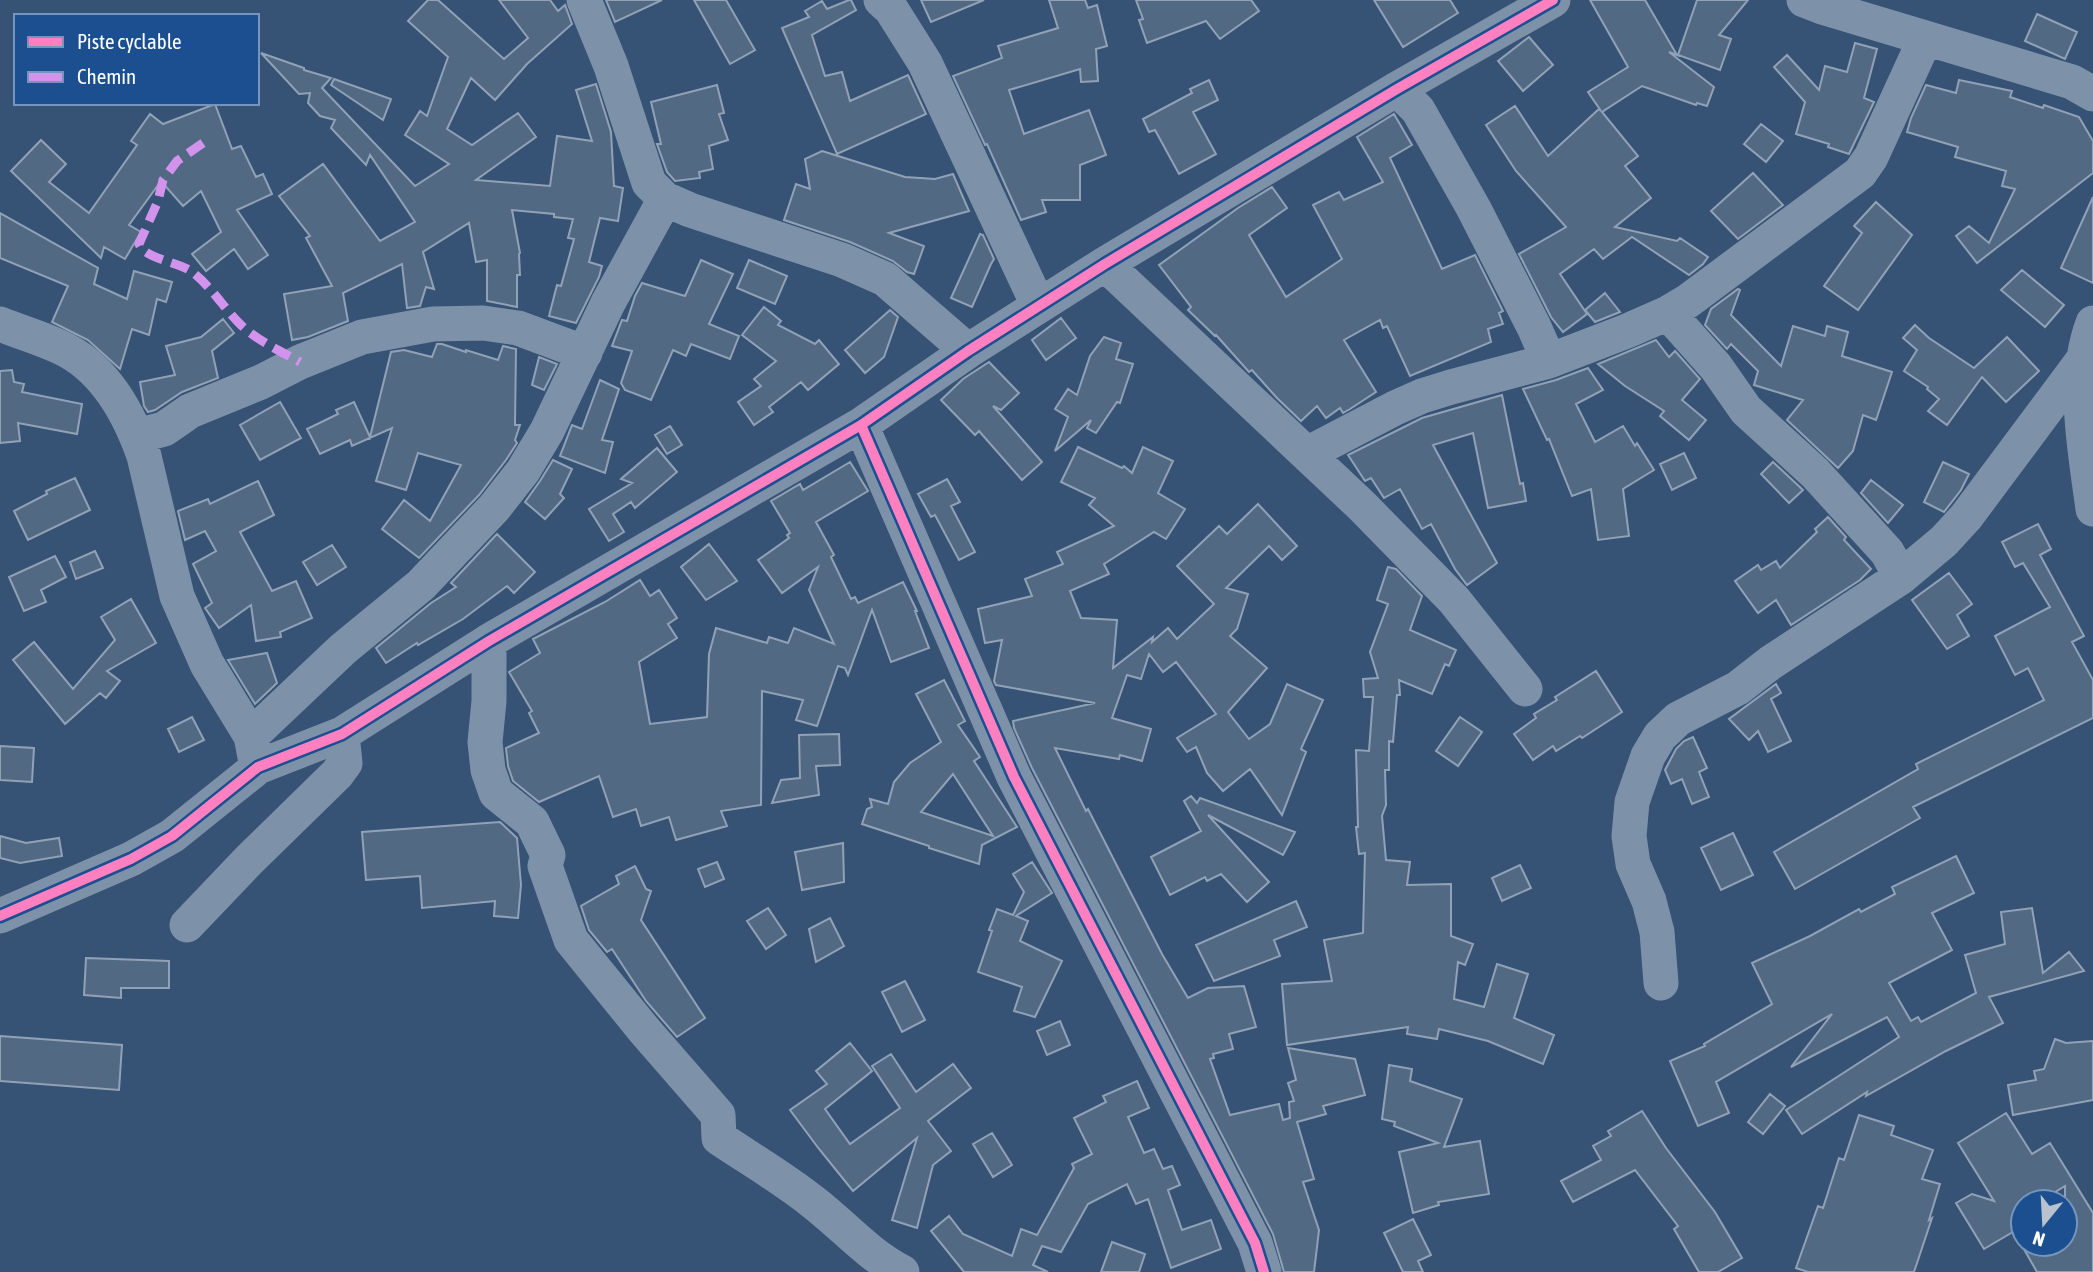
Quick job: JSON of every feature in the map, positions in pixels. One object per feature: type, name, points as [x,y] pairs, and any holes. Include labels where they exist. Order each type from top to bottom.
[{"type":"street","points":[[584,0],[611,66],[649,183],[665,199],[690,210],[842,260],[884,279],[968,351]]},
{"type":"street","points":[[881,0],[891,9],[925,63],[1038,305]]},
{"type":"street","points":[[254,751],[342,734],[489,641],[861,425],[968,351],[1105,264],[1396,89],[1553,0]]},
{"type":"street","points":[[1804,0],[2092,89]]},
{"type":"street","points":[[1307,454],[1422,396],[1549,361],[1668,313],[1746,259],[1860,173],[1871,157],[1925,39]]},
{"type":"street","points":[[1396,89],[1418,110],[1474,208],[1549,361]]},
{"type":"street","points":[[2,914],[131,859],[172,836],[254,751],[343,649],[421,586],[494,508],[523,471],[547,431],[608,303],[665,199]]},
{"type":"street","points":[[1105,264],[1362,506],[1454,600],[1525,689]]},
{"type":"street","points":[[1668,313],[1716,367],[1746,410],[1822,481],[1887,552],[1900,577]]},
{"type":"street","points":[[137,436],[164,429],[190,411],[362,337],[433,324],[483,323],[518,328],[585,353]]},
{"type":"street","points":[[2093,323],[2083,360],[2081,402],[2093,509]]},
{"type":"street","points":[[0,324],[63,348],[86,364],[106,383],[126,415],[144,456],[177,596],[207,664],[254,751]]},
{"type":"street","points":[[1661,983],[1657,932],[1649,901],[1633,864],[1629,836],[1632,802],[1647,756],[1660,736],[1678,719],[1738,688],[1770,663],[1900,577],[1944,541],[1966,517],[2083,360]]},
{"type":"street","points":[[861,425],[1014,777],[1255,1243],[1264,1272]]},
{"type":"street","points":[[489,641],[489,701],[485,742],[488,770],[496,793],[532,822],[548,855],[545,866],[571,940],[718,1115],[719,1138],[812,1201],[858,1243],[902,1272]]},
{"type":"street","points":[[187,925],[337,774],[345,763],[342,734]]},
{"type":"building","points":[[428,0],[438,0],[504,59],[528,38],[499,0],[550,0],[558,11],[565,5],[572,24],[527,64],[495,100],[471,78],[447,129],[472,145],[518,113],[536,137],[476,180],[550,186],[557,136],[592,141],[576,90],[596,84],[611,132],[614,186],[623,188],[618,221],[600,218],[589,262],[602,266],[599,277],[576,323],[549,316],[557,285],[561,286],[574,239],[568,238],[573,219],[554,217],[554,214],[512,210],[520,253],[517,307],[487,301],[487,260],[476,262],[469,223],[423,252],[434,289],[426,287],[420,306],[407,308],[402,264],[343,293],[348,321],[308,337],[292,340],[284,294],[332,286],[306,238],[310,236],[279,196],[323,164],[380,241],[415,222],[370,155],[366,165],[331,128],[335,120],[320,116],[308,103],[310,93],[299,94],[261,53],[331,78],[322,88],[415,186],[449,164],[405,135],[420,111],[427,116],[448,57],[408,21]]},
{"type":"building","points":[[606,0],[662,0],[615,22]]},
{"type":"building","points":[[694,0],[726,0],[755,50],[730,64]]},
{"type":"building","points":[[849,0],[856,10],[812,35],[825,76],[842,72],[850,101],[908,75],[926,114],[837,154],[782,28],[809,17],[805,11],[822,1],[827,9]]},
{"type":"building","points":[[921,0],[984,0],[931,22]]},
{"type":"building","points":[[1049,0],[1085,0],[1088,8],[1097,5],[1107,46],[1096,49],[1098,81],[1081,82],[1080,69],[1009,90],[1024,134],[1089,110],[1106,155],[1080,165],[1080,200],[1042,200],[1046,212],[1021,220],[953,76],[1002,58],[998,46],[1058,28]]},
{"type":"building","points":[[1136,0],[1251,0],[1259,11],[1220,39],[1206,21],[1147,43]]},
{"type":"building","points":[[1374,0],[1450,0],[1458,13],[1403,47]]},
{"type":"building","points":[[1590,0],[1645,0],[1677,55],[1669,52],[1714,87],[1707,106],[1696,105],[1642,86],[1602,112],[1638,156],[1625,166],[1651,198],[1615,227],[1677,241],[1680,238],[1708,257],[1689,275],[1632,237],[1603,259],[1594,249],[1560,274],[1587,314],[1563,332],[1551,317],[1519,254],[1566,227],[1516,171],[1486,125],[1515,106],[1548,156],[1599,109],[1601,111],[1588,92],[1628,67]]},
{"type":"building","points":[[1697,0],[1748,0],[1719,35],[1731,39],[1720,70],[1678,55]]},
{"type":"building","points":[[2037,14],[2077,32],[2065,59],[2025,41]]},
{"type":"building","points":[[1529,37],[1553,65],[1523,91],[1498,61]]},
{"type":"building","points":[[1855,43],[1877,49],[1864,98],[1874,102],[1849,154],[1828,147],[1829,144],[1796,134],[1805,102],[1774,67],[1787,55],[1819,90],[1825,66],[1847,72]]},
{"type":"building","points":[[334,79],[391,99],[383,120],[331,85]]},
{"type":"building","points":[[1209,80],[1218,100],[1193,112],[1216,154],[1179,174],[1155,130],[1149,132],[1143,119],[1192,93],[1190,89]]},
{"type":"building","points":[[1959,80],[2012,91],[2010,97],[2079,117],[2093,141],[2093,173],[1977,263],[1956,236],[1969,226],[1989,243],[2015,189],[2002,186],[2006,171],[1955,157],[1958,147],[1907,132],[1926,85],[1956,93]]},
{"type":"building","points":[[717,85],[724,113],[719,114],[728,140],[709,146],[713,169],[699,172],[700,178],[675,181],[667,172],[657,144],[661,144],[651,102]]},
{"type":"building","points":[[215,105],[232,149],[241,146],[256,177],[263,174],[272,194],[237,210],[268,255],[248,269],[234,249],[206,271],[192,254],[221,232],[201,191],[183,206],[161,181],[129,225],[141,232],[125,259],[104,247],[101,258],[11,171],[41,140],[66,164],[49,182],[89,213],[137,145],[131,141],[150,114],[163,124]]},
{"type":"building","points":[[1394,114],[1412,145],[1390,158],[1442,269],[1475,255],[1503,311],[1499,313],[1503,324],[1488,329],[1491,342],[1410,376],[1387,326],[1383,328],[1380,320],[1344,340],[1376,392],[1343,413],[1340,408],[1326,418],[1317,406],[1301,421],[1188,310],[1191,307],[1159,265],[1272,187],[1287,208],[1249,235],[1286,297],[1342,259],[1313,205],[1339,192],[1344,200],[1383,182],[1357,137]]},
{"type":"building","points":[[1761,124],[1783,141],[1766,162],[1744,144]]},
{"type":"building","points":[[822,151],[905,177],[935,179],[953,174],[969,211],[889,233],[924,246],[914,274],[907,272],[893,261],[850,242],[784,220],[796,184],[810,189],[805,159]]},
{"type":"building","points":[[1753,173],[1783,205],[1738,239],[1711,211]]},
{"type":"building","points":[[2093,197],[2093,283],[2061,268]]},
{"type":"building","points":[[1876,202],[1912,235],[1858,310],[1824,286],[1862,233],[1854,226]]},
{"type":"building","points":[[0,213],[98,268],[94,284],[127,299],[134,271],[172,282],[166,302],[157,299],[149,335],[132,329],[120,369],[88,340],[52,322],[68,286],[0,258]]},
{"type":"building","points":[[980,234],[983,235],[994,259],[972,307],[951,298]]},
{"type":"building","points":[[701,260],[733,274],[709,324],[739,336],[730,359],[691,344],[686,356],[673,350],[651,400],[625,390],[621,383],[632,351],[612,346],[622,320],[627,321],[642,283],[685,296]]},
{"type":"building","points":[[749,260],[787,276],[775,304],[737,288]]},
{"type":"building","points":[[2022,270],[2064,305],[2045,327],[2001,290]]},
{"type":"building","points":[[1740,290],[1731,315],[1781,366],[1793,326],[1825,336],[1827,326],[1848,332],[1842,356],[1892,372],[1876,420],[1863,415],[1853,451],[1838,468],[1787,420],[1803,400],[1754,385],[1758,371],[1731,344],[1727,349],[1705,325],[1711,309]]},
{"type":"building","points":[[1605,293],[1620,312],[1595,322],[1585,310]]},
{"type":"building","points":[[764,307],[781,321],[778,325],[815,344],[819,340],[839,364],[808,390],[801,382],[769,407],[773,412],[754,425],[738,402],[761,386],[754,379],[776,361],[742,335]]},
{"type":"building","points":[[890,310],[898,317],[884,357],[865,373],[845,350]]},
{"type":"building","points":[[1061,318],[1076,338],[1046,360],[1032,340]]},
{"type":"building","points":[[223,319],[234,333],[212,351],[218,378],[182,392],[148,412],[144,406],[140,382],[175,375],[166,346],[201,337]]},
{"type":"building","points":[[1915,325],[1929,338],[1974,368],[2007,337],[2039,371],[2006,402],[1982,377],[1947,425],[1928,411],[1939,399],[1928,387],[1904,371],[1917,350],[1903,338]]},
{"type":"building","points":[[1104,337],[1121,343],[1116,359],[1133,364],[1120,403],[1117,402],[1096,433],[1087,428],[1091,420],[1055,451],[1068,417],[1055,409],[1068,389],[1077,395],[1090,356]]},
{"type":"building","points":[[1656,340],[1669,357],[1675,351],[1700,379],[1682,400],[1706,420],[1689,440],[1660,416],[1664,411],[1625,386],[1598,364]]},
{"type":"building","points":[[437,344],[498,360],[503,346],[516,349],[515,425],[520,425],[515,440],[517,443],[506,460],[479,495],[419,558],[382,529],[404,500],[430,521],[461,465],[418,453],[406,490],[376,481],[392,428],[352,446],[350,440],[320,454],[307,429],[338,414],[336,410],[354,402],[370,437],[391,352],[404,350],[432,357]]},
{"type":"building","points":[[539,357],[557,364],[544,390],[532,385]]},
{"type":"building","points":[[989,362],[1019,393],[1001,410],[993,406],[1042,462],[1022,480],[979,431],[975,435],[941,400],[963,379]]},
{"type":"building","points":[[1588,368],[1603,390],[1576,404],[1595,442],[1623,426],[1654,470],[1623,489],[1629,536],[1598,540],[1591,489],[1572,496],[1549,439],[1547,440],[1523,389]]},
{"type":"building","points":[[12,370],[14,382],[24,384],[22,392],[82,404],[77,434],[18,423],[20,441],[0,443],[0,371]]},
{"type":"building","points":[[600,380],[619,389],[602,440],[613,442],[605,473],[560,456],[572,425],[582,429]]},
{"type":"building","points":[[1502,395],[1526,501],[1488,508],[1473,433],[1433,445],[1497,563],[1467,585],[1455,569],[1431,524],[1422,529],[1400,489],[1384,498],[1371,478],[1365,481],[1348,455],[1422,418]]},
{"type":"building","points":[[280,402],[301,438],[260,460],[240,425]]},
{"type":"building","points":[[670,426],[682,445],[667,454],[655,435]]},
{"type":"building","points":[[1078,447],[1122,468],[1124,466],[1132,473],[1143,447],[1173,461],[1158,493],[1185,509],[1166,539],[1154,532],[1104,564],[1109,574],[1070,591],[1081,618],[1117,620],[1113,668],[1168,628],[1177,639],[1214,604],[1177,566],[1219,526],[1227,534],[1258,504],[1297,546],[1282,560],[1269,546],[1226,588],[1248,594],[1237,629],[1230,636],[1267,668],[1228,712],[1249,739],[1270,724],[1287,684],[1323,700],[1301,749],[1306,752],[1282,815],[1250,769],[1223,791],[1207,773],[1196,747],[1187,752],[1177,738],[1216,714],[1176,662],[1163,672],[1149,654],[1141,679],[1127,675],[1112,718],[1151,729],[1142,761],[1120,755],[1119,759],[1055,748],[1162,954],[1188,998],[1208,988],[1244,986],[1256,1027],[1229,1034],[1233,1049],[1213,1054],[1214,1058],[1210,1059],[1230,1115],[1279,1104],[1283,1120],[1290,1118],[1289,1102],[1294,1101],[1288,1083],[1296,1080],[1288,1048],[1355,1059],[1365,1095],[1323,1106],[1326,1114],[1297,1122],[1314,1179],[1303,1182],[1319,1230],[1314,1272],[1284,1272],[1273,1234],[1032,768],[1014,728],[1013,721],[1095,703],[996,685],[994,681],[1002,640],[985,643],[978,609],[1032,596],[1025,579],[1063,564],[1057,552],[1114,526],[1089,505],[1095,498],[1061,482]]},
{"type":"building","points":[[657,448],[677,472],[635,508],[631,502],[613,514],[624,532],[609,541],[589,509],[632,483],[621,479]]},
{"type":"building","points":[[1684,453],[1696,478],[1672,490],[1660,464]]},
{"type":"building","points":[[553,460],[572,469],[560,494],[564,498],[545,519],[525,502]]},
{"type":"building","points":[[850,462],[868,491],[816,522],[834,555],[831,557],[851,599],[855,597],[858,603],[903,582],[917,611],[929,648],[891,662],[872,610],[848,675],[845,668],[838,666],[817,726],[796,720],[803,700],[762,691],[761,805],[721,811],[727,826],[676,840],[669,817],[641,826],[636,809],[613,817],[599,776],[539,802],[513,781],[506,748],[539,733],[529,713],[532,711],[509,672],[540,653],[533,639],[605,602],[640,580],[650,596],[659,590],[677,618],[668,624],[677,638],[639,662],[650,724],[707,717],[709,654],[716,628],[767,643],[769,637],[788,643],[794,628],[834,644],[809,590],[818,567],[782,593],[758,560],[789,538],[787,535],[790,533],[771,501],[800,484],[803,490]]},
{"type":"building","points":[[1773,462],[1803,490],[1789,503],[1761,474]]},
{"type":"building","points":[[1943,462],[1969,474],[1961,490],[1944,512],[1924,502]]},
{"type":"building","points":[[75,478],[90,510],[28,540],[14,511],[47,494],[46,491]]},
{"type":"building","points":[[947,479],[960,502],[951,506],[975,552],[959,560],[935,515],[931,517],[918,494]]},
{"type":"building","points":[[1871,480],[1903,505],[1888,523],[1861,493]]},
{"type":"building","points":[[258,481],[274,515],[240,532],[272,591],[296,581],[312,618],[280,632],[281,637],[256,641],[251,605],[219,628],[205,608],[212,603],[193,564],[216,551],[205,531],[185,540],[178,511],[208,499],[210,504]]},
{"type":"building","points":[[1828,517],[1846,537],[1844,540],[1871,569],[1860,580],[1791,625],[1776,600],[1758,613],[1735,581],[1758,565],[1761,570],[1776,561],[1780,568],[1817,532],[1815,529]]},
{"type":"building","points":[[2038,524],[2051,549],[2040,555],[2084,636],[2072,642],[2093,680],[2093,718],[1913,807],[1920,818],[1795,889],[1774,852],[1918,769],[1916,764],[2044,700],[2028,668],[2015,675],[1995,636],[2050,607],[2023,563],[2015,567],[2002,542]]},
{"type":"building","points":[[497,534],[535,572],[514,593],[507,586],[463,619],[386,663],[376,648],[431,603],[456,587],[451,583]]},
{"type":"building","points":[[709,544],[737,581],[706,600],[681,567]]},
{"type":"building","points":[[332,545],[346,567],[317,585],[303,562]]},
{"type":"building","points":[[95,551],[103,568],[76,579],[70,562]]},
{"type":"building","points":[[55,556],[66,577],[41,590],[46,602],[24,611],[9,577]]},
{"type":"building","points":[[1388,567],[1396,569],[1422,596],[1410,630],[1456,650],[1449,666],[1445,664],[1432,694],[1399,680],[1400,695],[1397,695],[1393,742],[1389,741],[1389,770],[1385,770],[1386,805],[1382,816],[1386,860],[1410,862],[1407,885],[1451,884],[1451,936],[1473,944],[1465,965],[1458,962],[1454,999],[1484,1007],[1497,964],[1528,974],[1514,1018],[1554,1035],[1543,1064],[1488,1041],[1439,1029],[1437,1039],[1407,1034],[1408,1027],[1287,1045],[1282,984],[1332,981],[1324,940],[1363,933],[1365,853],[1359,854],[1356,827],[1356,750],[1369,751],[1373,697],[1364,697],[1363,679],[1378,678],[1370,652],[1388,604],[1377,600]]},
{"type":"building","points":[[1949,573],[1972,604],[1957,615],[1969,636],[1947,649],[1912,600]]},
{"type":"building","points":[[131,599],[156,643],[107,671],[120,681],[106,698],[100,693],[65,724],[13,660],[34,642],[73,689],[115,640],[101,617]]},
{"type":"building","points":[[267,653],[277,683],[255,704],[228,660]]},
{"type":"building","points":[[1596,671],[1622,712],[1582,738],[1580,736],[1556,751],[1553,746],[1533,760],[1514,734],[1536,718],[1534,714],[1557,700],[1555,697]]},
{"type":"building","points":[[944,680],[965,721],[958,725],[980,757],[974,761],[1017,827],[982,845],[979,864],[862,824],[867,809],[872,807],[870,799],[888,804],[894,782],[910,763],[941,742],[916,694]],"holes":[[[953,774],[993,836],[921,812]]]},
{"type":"building","points":[[1776,684],[1781,693],[1771,699],[1791,741],[1768,752],[1758,731],[1749,740],[1729,719]]},
{"type":"building","points":[[192,717],[204,740],[179,752],[168,729]]},
{"type":"building","points":[[1460,717],[1482,732],[1458,766],[1436,751]]},
{"type":"building","points":[[839,734],[840,765],[816,766],[819,795],[772,803],[781,780],[800,778],[799,735]]},
{"type":"building","points":[[1693,737],[1707,768],[1699,772],[1709,797],[1692,804],[1682,779],[1671,784],[1665,770],[1676,749]]},
{"type":"building","points":[[0,746],[34,748],[32,782],[0,780]]},
{"type":"building","points":[[1191,796],[1197,803],[1200,798],[1295,832],[1283,855],[1208,815],[1269,882],[1247,902],[1221,874],[1207,881],[1205,877],[1170,895],[1151,857],[1201,831],[1184,801]]},
{"type":"building","points":[[500,822],[517,838],[521,885],[518,918],[494,916],[495,901],[422,908],[420,876],[366,880],[362,832]]},
{"type":"building","points":[[1733,833],[1753,875],[1721,890],[1701,848]]},
{"type":"building","points":[[0,836],[26,843],[59,838],[62,856],[20,863],[0,858]]},
{"type":"building","points":[[843,843],[844,882],[802,890],[795,852]]},
{"type":"building","points":[[1956,856],[1974,893],[1932,913],[1952,950],[1889,983],[1911,1021],[1918,1017],[1921,1022],[1976,993],[1965,955],[2005,944],[2001,912],[2032,908],[2043,973],[2069,952],[2084,971],[1989,997],[2003,1023],[1866,1096],[1867,1092],[1802,1134],[1786,1110],[1899,1037],[1887,1017],[1791,1067],[1832,1014],[1716,1082],[1729,1113],[1698,1126],[1670,1061],[1705,1046],[1704,1044],[1772,1004],[1752,963],[1859,909],[1861,912],[1895,894],[1892,887]]},
{"type":"building","points":[[717,862],[724,879],[705,887],[698,869]]},
{"type":"building","points":[[1032,862],[1052,893],[1016,916],[1028,921],[1020,941],[1062,961],[1035,1017],[1014,1011],[1022,987],[978,972],[997,909],[1013,915],[1024,892],[1013,874]]},
{"type":"building","points":[[1520,865],[1531,888],[1502,901],[1492,878]]},
{"type":"building","points":[[635,866],[646,889],[651,891],[641,920],[705,1018],[677,1037],[646,1001],[612,949],[607,952],[589,930],[581,906],[619,884],[616,876]]},
{"type":"building","points":[[1296,901],[1307,927],[1274,940],[1280,956],[1214,981],[1196,945]]},
{"type":"building","points":[[768,908],[786,935],[766,949],[747,921]]},
{"type":"building","points":[[830,918],[844,946],[816,962],[809,929]]},
{"type":"building","points":[[86,958],[169,961],[169,988],[121,988],[121,998],[84,995]]},
{"type":"building","points":[[905,981],[925,1020],[902,1032],[882,992]]},
{"type":"building","points":[[1060,1021],[1070,1045],[1047,1055],[1037,1031]]},
{"type":"building","points":[[0,1036],[122,1045],[119,1090],[0,1081]]},
{"type":"building","points":[[2055,1039],[2066,1043],[2093,1041],[2093,1100],[2013,1115],[2008,1085],[2036,1080],[2034,1071],[2044,1069]]},
{"type":"building","points":[[850,1043],[872,1071],[825,1109],[850,1144],[900,1108],[872,1066],[891,1054],[916,1092],[953,1064],[971,1088],[928,1121],[951,1151],[933,1165],[917,1228],[892,1220],[917,1138],[853,1191],[790,1110],[827,1084],[816,1071]]},
{"type":"building","points":[[1389,1065],[1412,1069],[1410,1081],[1462,1099],[1444,1147],[1480,1141],[1489,1194],[1438,1202],[1439,1205],[1413,1213],[1399,1152],[1438,1143],[1394,1126],[1395,1122],[1382,1119]]},
{"type":"building","points":[[1137,1081],[1149,1108],[1128,1117],[1144,1153],[1154,1149],[1163,1169],[1172,1166],[1180,1185],[1168,1190],[1182,1230],[1211,1220],[1221,1249],[1171,1268],[1148,1199],[1136,1204],[1127,1184],[1088,1204],[1061,1252],[1042,1246],[1033,1265],[1048,1272],[964,1272],[931,1231],[949,1216],[963,1234],[1012,1256],[1021,1229],[1037,1235],[1074,1168],[1072,1164],[1092,1154],[1074,1118],[1106,1102],[1103,1096]]},
{"type":"building","points":[[1770,1094],[1785,1106],[1763,1134],[1748,1122]]},
{"type":"building","points":[[1642,1111],[1666,1148],[1715,1212],[1742,1258],[1718,1272],[1699,1272],[1674,1229],[1678,1226],[1635,1170],[1573,1202],[1561,1181],[1601,1160],[1593,1146],[1611,1136],[1608,1131]]},
{"type":"building","points":[[2006,1113],[2032,1154],[2050,1143],[2078,1188],[2009,1188],[2009,1234],[1984,1249],[1956,1203],[1972,1194],[1994,1201],[1958,1143]]},
{"type":"building","points":[[1859,1115],[1894,1126],[1891,1135],[1933,1150],[1922,1179],[1940,1184],[1914,1272],[1808,1272],[1796,1268],[1818,1206],[1823,1208],[1839,1158],[1844,1160]]},
{"type":"building","points":[[992,1133],[1012,1165],[993,1177],[973,1144]]},
{"type":"building","points":[[2079,1190],[2093,1213],[2093,1272],[2037,1272],[2029,1258],[2079,1258]]},
{"type":"building","points":[[1413,1219],[1431,1255],[1418,1261],[1423,1272],[1403,1272],[1384,1233]]},
{"type":"building","points":[[1112,1242],[1145,1254],[1139,1272],[1101,1272]]},
{"type":"marked path","points":[[203,143],[177,161],[163,180],[158,201],[139,244],[147,253],[191,271],[246,330],[300,362]]},
{"type":"cycle path","points":[[0,916],[131,859],[172,836],[258,767],[342,734],[489,641],[861,425],[968,351],[1105,264],[1397,89],[1553,0]]},
{"type":"cycle path","points":[[861,425],[1014,777],[1255,1243],[1264,1272]]}]
